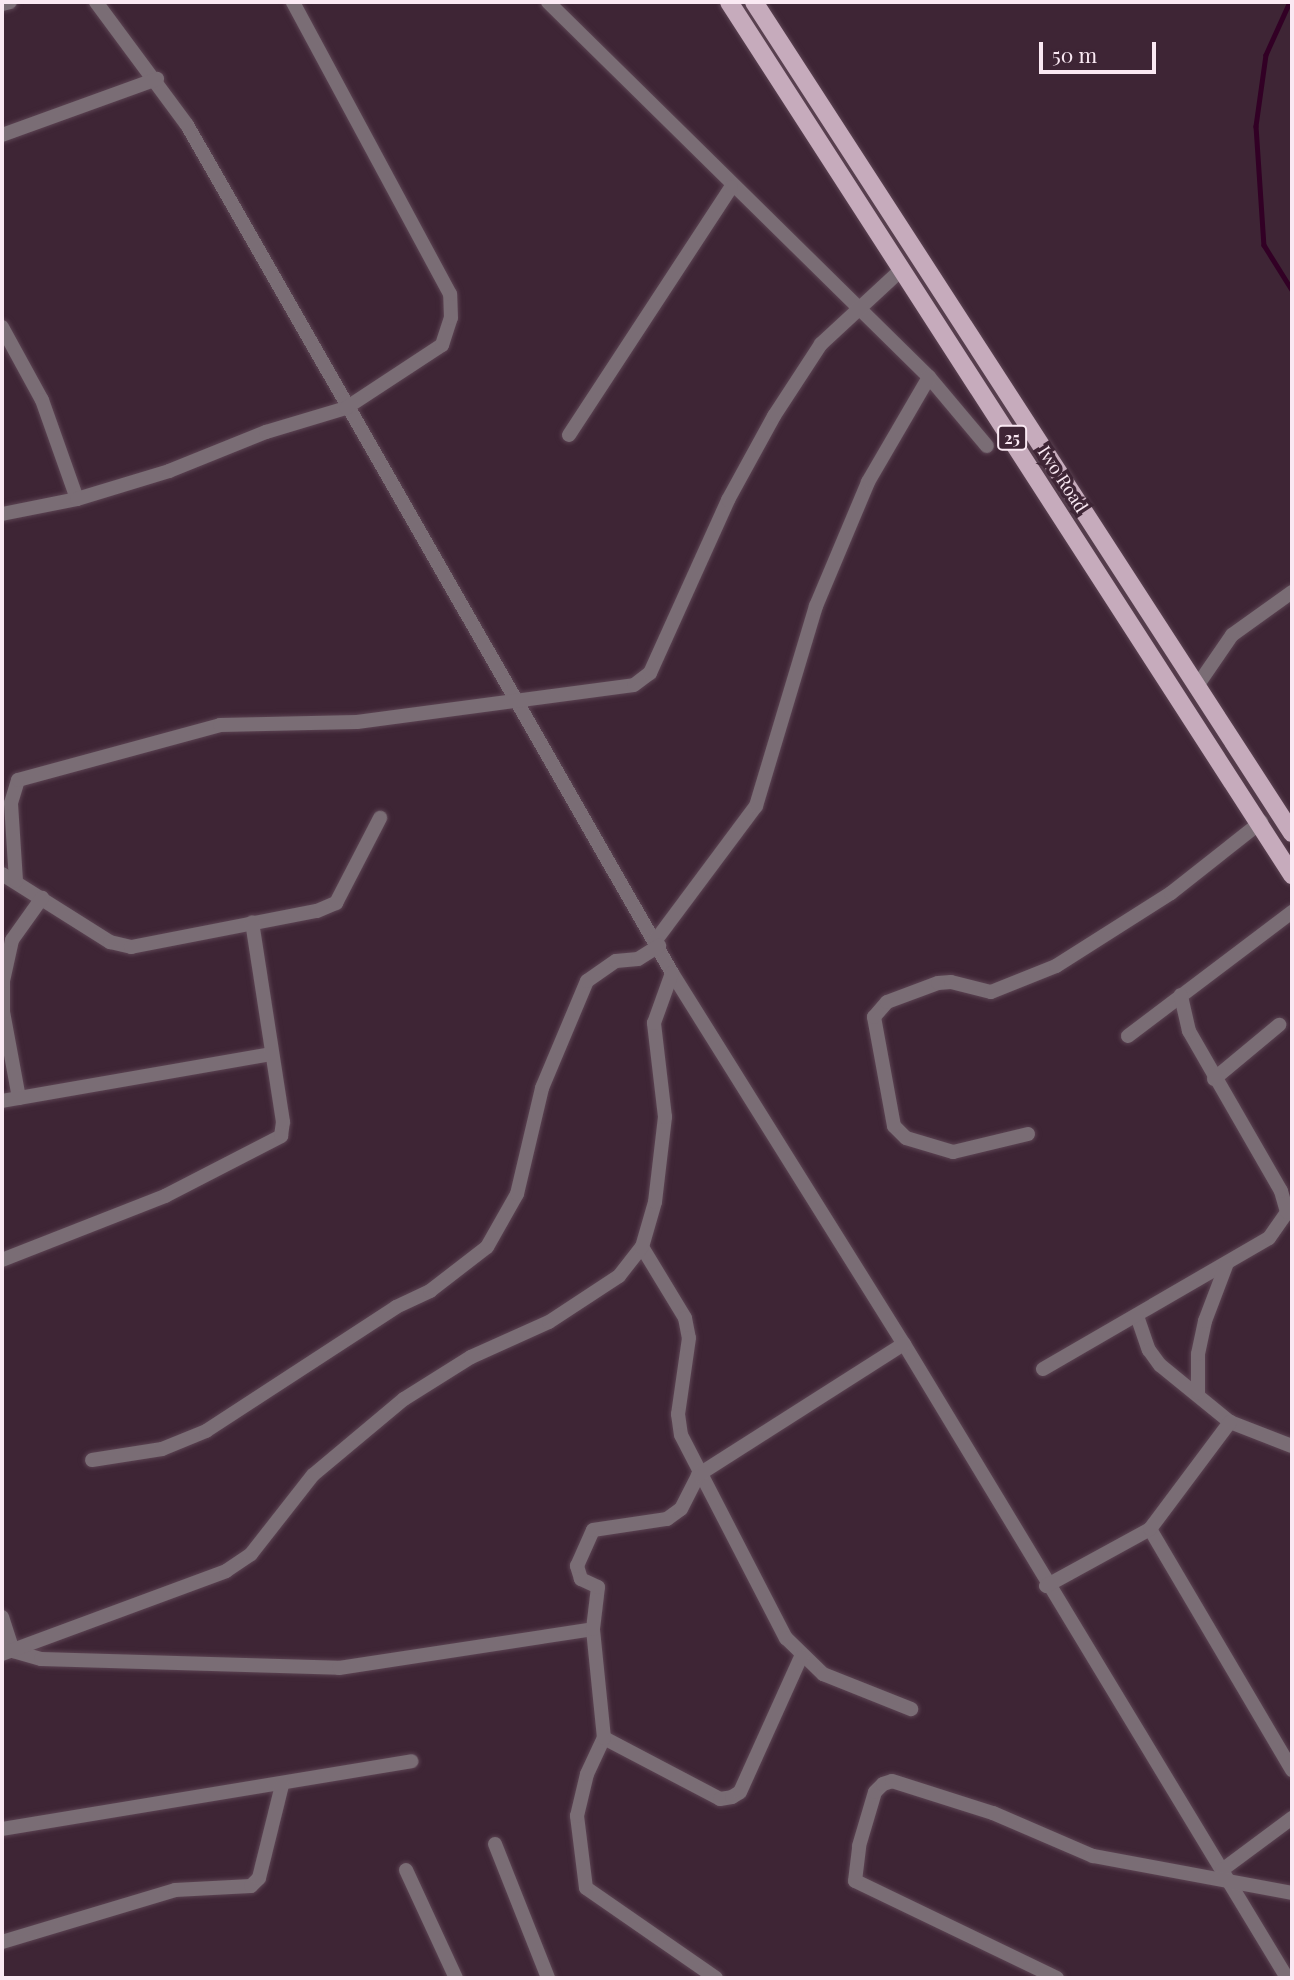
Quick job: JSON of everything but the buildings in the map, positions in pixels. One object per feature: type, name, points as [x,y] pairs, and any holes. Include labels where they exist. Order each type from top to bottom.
[{"type":"main road","name":"Iwo Road","points":[[729,2],[1261,822],[1292,875]]},
{"type":"main road","name":"Iwo Road","points":[[754,2],[1292,833]]},
{"type":"street","points":[[2,4],[10,2]]},
{"type":"street","points":[[96,2],[157,79],[346,408],[518,699],[672,973],[904,1344],[1046,1586],[1287,1978]]},
{"type":"street","points":[[2,514],[77,499],[346,408],[442,345],[451,318],[450,294],[293,2]]},
{"type":"street","points":[[548,2],[731,187],[929,377],[987,446]]},
{"type":"street","points":[[2,135],[65,116],[157,79]]},
{"type":"street","points":[[569,435],[731,187]]},
{"type":"street","points":[[16,881],[11,803],[18,780],[220,725],[357,722],[634,685],[650,673],[728,500],[774,416],[821,344],[858,306],[902,269]]},
{"type":"street","points":[[2,327],[42,400],[77,499]]},
{"type":"street","points":[[92,1460],[162,1449],[206,1431],[396,1307],[430,1291],[487,1247],[517,1194],[542,1088],[587,981],[615,961],[638,959],[657,943],[756,806],[816,606],[868,482],[929,377]]},
{"type":"street","points":[[1197,686],[1231,635],[1292,592]]},
{"type":"street","points":[[2,874],[120,947],[336,904],[380,818]]},
{"type":"street","points":[[1028,1134],[953,1152],[906,1138],[894,1126],[874,1017],[887,1002],[938,983],[951,982],[991,992],[1056,966],[1171,893],[1261,822]]},
{"type":"street","points":[[19,1098],[3,1012],[2,981],[12,940],[42,898]]},
{"type":"street","points":[[1128,1036],[1292,912]]},
{"type":"street","points":[[2,1260],[165,1196],[281,1136],[282,1122],[252,922]]},
{"type":"street","points":[[7,1652],[226,1571],[251,1555],[313,1475],[404,1399],[461,1363],[549,1322],[603,1289],[642,1247],[655,1202],[665,1117],[654,1023],[672,973]]},
{"type":"street","points":[[1043,1369],[1269,1238],[1287,1212],[1281,1191],[1214,1079],[1189,1031],[1181,995]]},
{"type":"street","points":[[1214,1079],[1279,1025]]},
{"type":"street","points":[[2,1101],[271,1054]]},
{"type":"street","points":[[642,1247],[685,1318],[690,1338],[678,1414],[698,1475],[786,1638],[801,1657],[823,1674],[911,1709]]},
{"type":"street","points":[[1198,1393],[1198,1354],[1205,1321],[1227,1263]]},
{"type":"street","points":[[1137,1316],[1149,1350],[1160,1365],[1198,1393],[1230,1422],[1292,1446]]},
{"type":"street","points":[[716,1978],[586,1888],[577,1816],[587,1774],[604,1738],[593,1629],[598,1587],[577,1574],[587,1538],[601,1528],[667,1519],[681,1509],[698,1475],[904,1344]]},
{"type":"street","points":[[1046,1586],[1150,1529],[1230,1422]]},
{"type":"street","points":[[1150,1529],[1292,1770]]},
{"type":"street","points":[[2,1617],[7,1652]]},
{"type":"street","points":[[7,1652],[41,1659],[111,1663],[339,1668],[593,1629]]},
{"type":"street","points":[[604,1738],[720,1799],[732,1797],[740,1791],[801,1657]]},
{"type":"street","points":[[2,1829],[282,1785],[411,1761]]},
{"type":"street","points":[[1057,1978],[855,1881],[859,1846],[875,1791],[892,1781],[993,1813],[1093,1856],[1292,1893]]},
{"type":"street","points":[[2,1942],[175,1890],[251,1886],[259,1878],[282,1785]]},
{"type":"street","points":[[1222,1870],[1292,1818]]},
{"type":"street","points":[[495,1844],[548,1978]]},
{"type":"street","points":[[406,1870],[456,1978]]},
{"type":"waterway","points":[[1290,2],[1266,55],[1256,126],[1264,245],[1292,290]]}]
